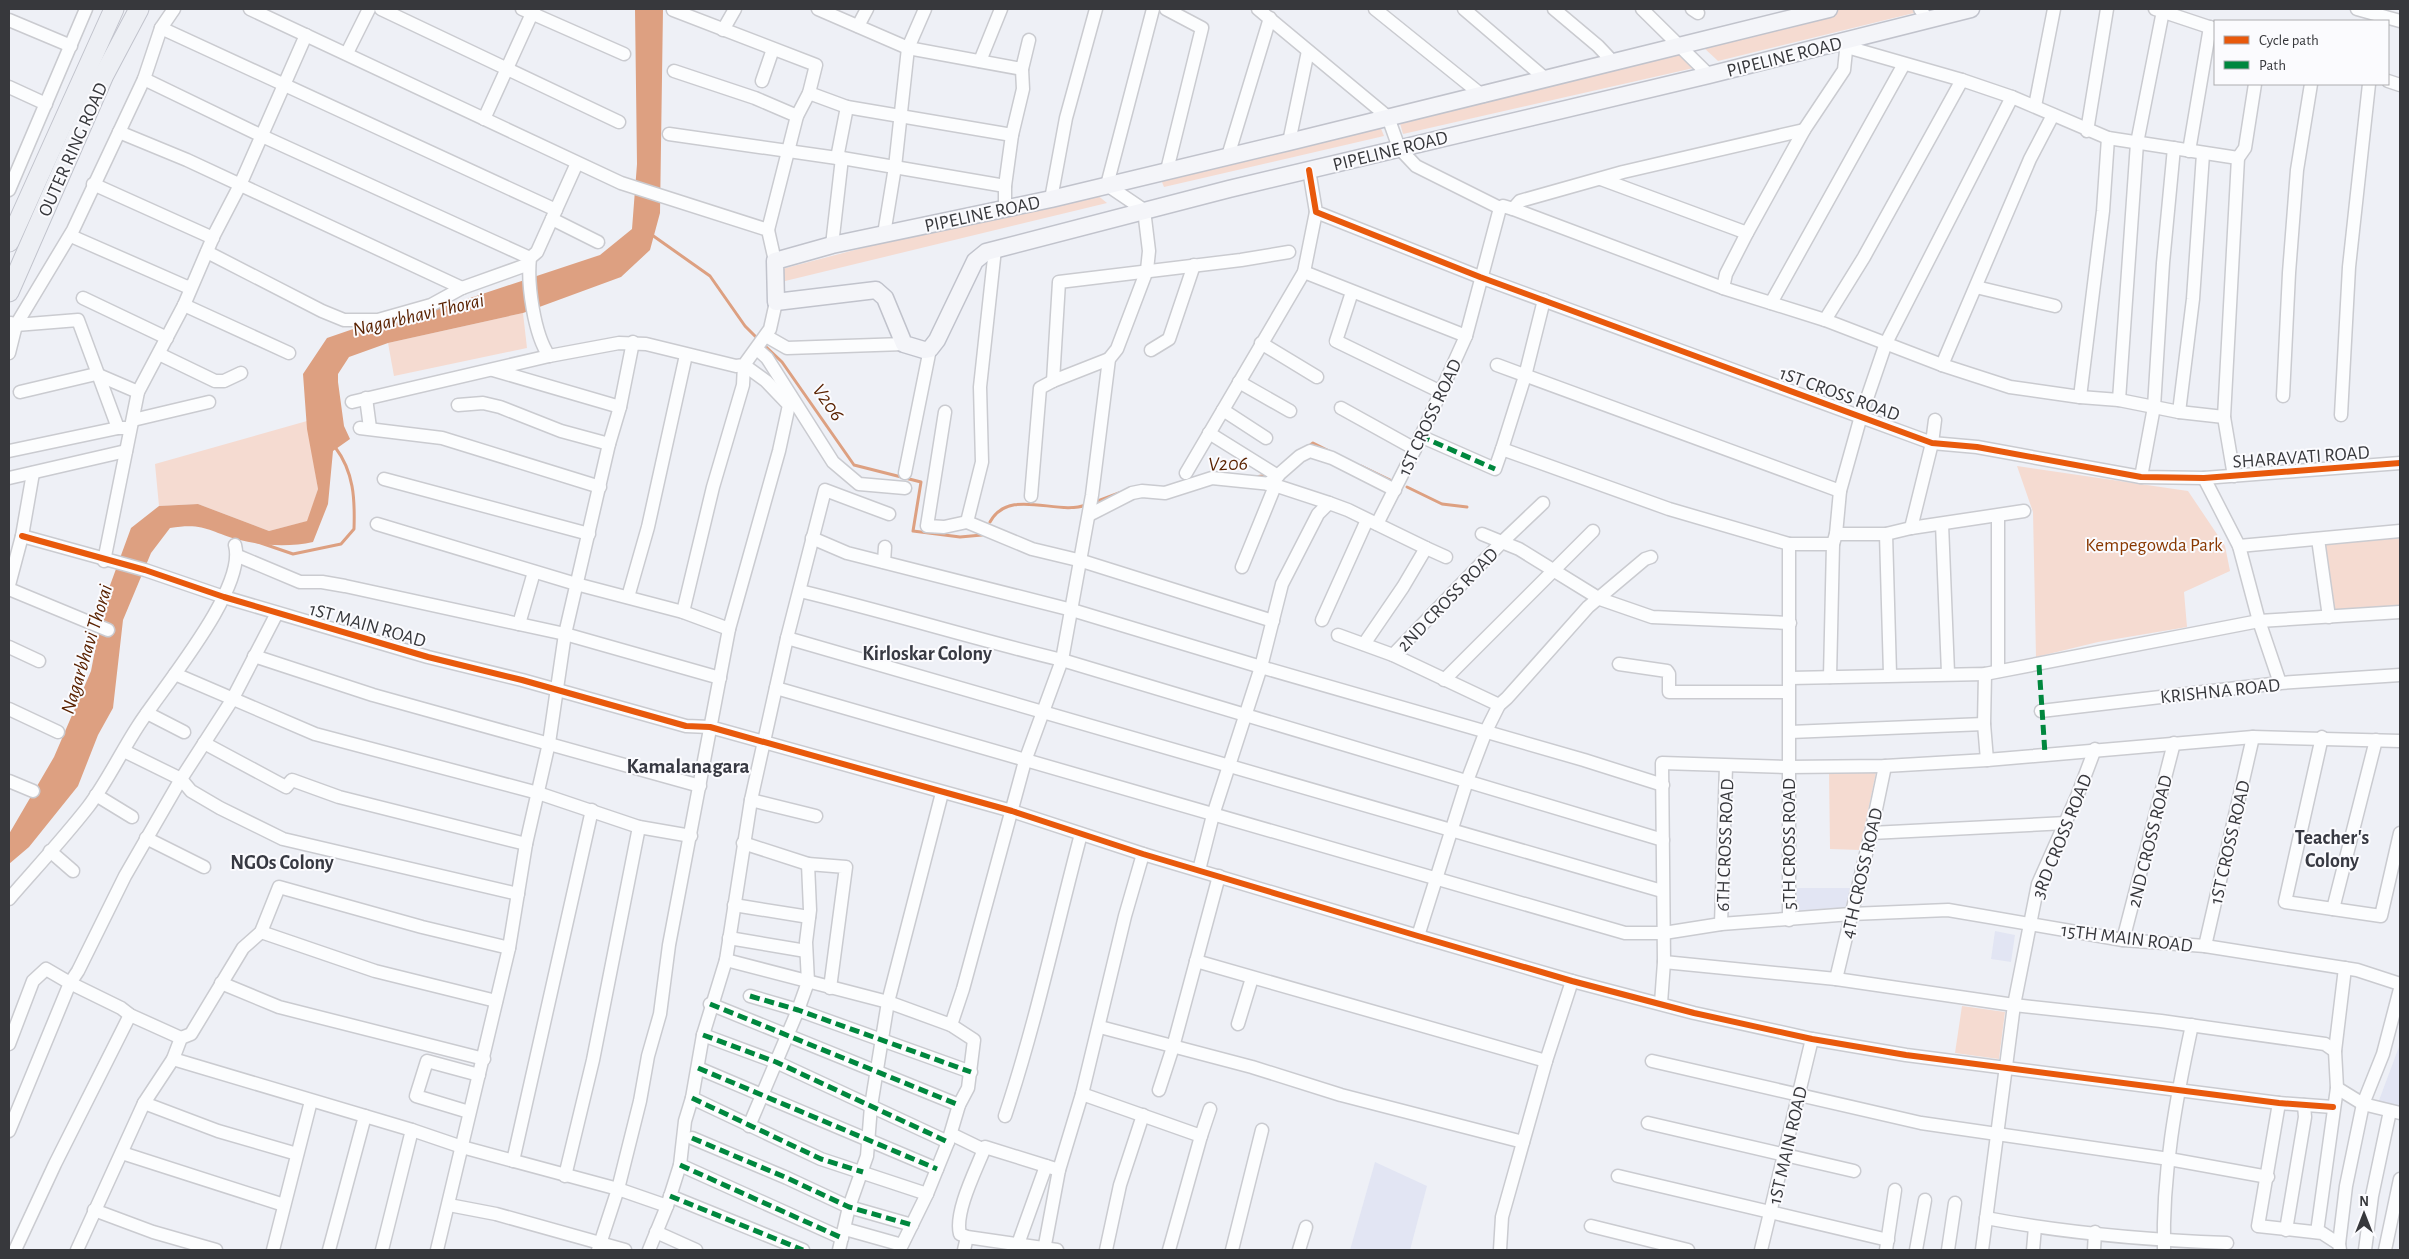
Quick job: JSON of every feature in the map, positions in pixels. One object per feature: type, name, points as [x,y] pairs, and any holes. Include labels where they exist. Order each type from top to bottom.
[{"type":"highway","name":"OUTER RING ROAD","points":[[9,242],[114,9]]},
{"type":"highway","name":"OUTER RING ROAD","points":[[9,292],[104,75],[138,9]]},
{"type":"main road","name":"PIPELINE ROAD","points":[[930,349],[937,340],[976,261],[986,252],[995,249],[1144,210],[1399,148],[1709,74],[1847,44],[1924,14],[1972,9]]},
{"type":"main road","name":"PIPELINE ROAD","points":[[775,261],[832,245],[1051,199],[1388,117],[1483,96],[1822,10]]},
{"type":"main road","points":[[775,261],[776,302],[876,290],[885,298],[904,344],[924,350],[930,349]]},
{"type":"street","points":[[9,190],[86,9]]},
{"type":"street","points":[[9,353],[12,323],[71,236],[93,184],[144,79],[161,28],[174,9]]},
{"type":"street","points":[[250,9],[347,53],[577,163],[631,186],[768,230]]},
{"type":"street","points":[[347,53],[369,9]]},
{"type":"street","points":[[381,9],[508,67],[619,122]]},
{"type":"street","points":[[723,30],[735,9]]},
{"type":"street","points":[[818,9],[908,48],[1022,69]]},
{"type":"street","points":[[858,26],[867,9]]},
{"type":"street","points":[[884,234],[895,167],[908,48],[925,9]]},
{"type":"street","points":[[980,61],[1001,9]]},
{"type":"street","points":[[1051,199],[1066,118],[1096,9]]},
{"type":"street","points":[[1031,496],[1040,388],[1109,359],[1117,349],[1147,270],[1149,251],[1144,210],[1106,185],[1153,9]]},
{"type":"street","points":[[1166,9],[1202,28],[1167,170]]},
{"type":"street","points":[[1258,9],[1388,117],[1399,148],[1416,166],[1506,209],[1723,288],[1825,320],[1942,364],[2010,387],[2080,397],[2119,400],[2179,412],[2224,417]]},
{"type":"street","points":[[1375,9],[1483,96]]},
{"type":"street","points":[[1464,9],[1547,80]]},
{"type":"street","points":[[1554,9],[1598,46],[1614,63]]},
{"type":"street","points":[[1642,9],[1709,74]]},
{"type":"street","points":[[2035,106],[2054,9]]},
{"type":"street","points":[[2087,131],[2107,9]]},
{"type":"street","points":[[2356,9],[2400,21]]},
{"type":"street","points":[[484,119],[508,67],[530,10],[624,54]]},
{"type":"street","points":[[673,10],[816,65],[809,93],[797,116],[768,230],[775,261]]},
{"type":"street","points":[[2119,400],[2137,143],[2159,10],[2212,28],[2189,151]]},
{"type":"street","points":[[1228,156],[1270,18]]},
{"type":"street","points":[[9,20],[71,46]]},
{"type":"street","points":[[161,28],[406,140],[554,214],[598,242]]},
{"type":"street","points":[[104,560],[138,392],[184,305],[213,238],[240,185],[271,112],[285,86],[306,35]]},
{"type":"street","points":[[1005,209],[1005,186],[1012,135],[1023,89],[1022,69],[1029,40]]},
{"type":"street","points":[[1723,288],[1726,274],[1747,233],[1804,130],[1844,70],[1847,44],[1904,64],[1962,80],[2012,97],[2087,131],[2108,138],[2238,158]]},
{"type":"street","points":[[762,81],[773,49]]},
{"type":"street","points":[[1290,142],[1308,51]]},
{"type":"street","points":[[1771,303],[1904,64]]},
{"type":"street","points":[[674,71],[755,98],[797,116]]},
{"type":"street","points":[[144,79],[530,261]]},
{"type":"street","points":[[1825,320],[1864,258],[1962,80]]},
{"type":"street","points":[[2234,476],[2224,417],[2238,158],[2245,148],[2255,85]]},
{"type":"street","points":[[2283,396],[2289,273],[2297,170],[2310,85]]},
{"type":"street","points":[[2341,415],[2349,268],[2369,85]]},
{"type":"street","points":[[9,87],[46,104]]},
{"type":"street","points":[[809,93],[847,107],[900,118],[1012,135]]},
{"type":"street","points":[[1830,677],[1835,539],[1840,491],[1861,416],[1886,343],[2012,97]]},
{"type":"street","points":[[832,245],[839,158],[847,107]]},
{"type":"street","points":[[1942,364],[2030,159],[2053,115]]},
{"type":"street","points":[[1506,209],[1520,202],[1601,179],[1691,156],[1740,147],[1804,130]]},
{"type":"street","points":[[119,132],[240,185],[462,288]]},
{"type":"street","points":[[669,134],[839,158],[1005,186]]},
{"type":"street","points":[[2080,397],[2103,211],[2108,138]]},
{"type":"street","points":[[2141,477],[2154,407],[2162,263],[2174,148]]},
{"type":"street","points":[[2179,412],[2194,299],[2203,154]]},
{"type":"street","points":[[207,252],[322,311],[344,320],[378,320],[431,305],[462,288],[530,261],[537,252],[577,163]]},
{"type":"street","points":[[1186,473],[1304,272],[1316,212],[1309,170]]},
{"type":"street","points":[[1601,179],[1747,233]]},
{"type":"street","points":[[93,184],[213,238]]},
{"type":"street","name":"1ST CROSS ROAD","points":[[1322,620],[1372,522],[1395,490],[1441,392],[1466,336],[1480,277],[1506,209]]},
{"type":"street","points":[[1316,212],[1480,277]]},
{"type":"street","points":[[71,236],[184,286],[191,287]]},
{"type":"street","points":[[967,522],[982,462],[980,387],[995,249]]},
{"type":"street","points":[[1053,381],[1059,282],[1241,260],[1289,252]]},
{"type":"street","points":[[530,261],[530,284],[535,315],[542,345],[549,356]]},
{"type":"street","points":[[1151,350],[1170,339],[1194,265]]},
{"type":"street","points":[[1304,272],[1466,336]]},
{"type":"street","name":"1ST CROSS ROAD","points":[[1480,277],[1932,443],[1976,448],[2141,477],[2204,478]]},
{"type":"street","points":[[1976,287],[2055,306]]},
{"type":"street","points":[[1352,292],[1336,341],[1441,392]]},
{"type":"street","points":[[83,298],[167,338]]},
{"type":"street","points":[[1420,436],[1496,469],[1525,376],[1544,300]]},
{"type":"street","points":[[683,612],[713,487],[743,385],[744,365],[762,342],[773,323],[776,302]]},
{"type":"street","points":[[184,305],[289,353]]},
{"type":"street","points":[[12,323],[78,320],[118,428]]},
{"type":"street","points":[[437,1250],[509,948],[526,844],[549,743],[565,634],[609,444],[620,407],[633,342]]},
{"type":"street","points":[[352,402],[549,356],[633,342],[736,366],[744,365],[766,382],[789,405],[779,451],[729,629],[692,836],[669,945],[660,1014],[648,1056],[640,1101],[618,1189],[599,1246]]},
{"type":"street","points":[[762,342],[787,348],[904,344]]},
{"type":"street","points":[[762,342],[767,358],[833,462],[859,484],[905,488]]},
{"type":"street","points":[[1261,343],[1317,378]]},
{"type":"street","points":[[905,473],[930,349]]},
{"type":"street","points":[[159,354],[215,381],[224,381],[241,373]]},
{"type":"street","points":[[628,597],[648,527],[686,355]]},
{"type":"street","points":[[951,1025],[964,989],[1025,761],[1062,660],[1082,561],[1109,359]]},
{"type":"street","points":[[1497,365],[1840,491]]},
{"type":"street","points":[[491,369],[620,407]]},
{"type":"street","points":[[20,392],[98,375],[138,392]]},
{"type":"street","points":[[1239,382],[1290,411]]},
{"type":"street","points":[[366,398],[365,428],[442,438],[600,487]]},
{"type":"street","points":[[9,451],[118,428],[209,402]]},
{"type":"street","points":[[458,405],[483,403],[500,407],[562,430],[609,444]]},
{"type":"street","points":[[1341,408],[1415,449]]},
{"type":"street","points":[[1223,410],[1266,438]]},
{"type":"street","points":[[945,412],[927,526],[944,527],[967,522],[1032,549],[1082,561],[1273,621]]},
{"type":"street","points":[[1911,528],[1932,443],[1935,420]]},
{"type":"street","points":[[1209,433],[1274,482],[1372,522],[1446,557]]},
{"type":"street","points":[[1502,449],[1669,510],[1790,544],[1886,534],[1911,528],[2024,512]]},
{"type":"street","points":[[9,478],[126,451]]},
{"type":"street","points":[[1242,567],[1274,482],[1300,456],[1310,452],[1332,458],[1395,490]]},
{"type":"street","name":"SHARAVATI ROAD","points":[[2204,478],[2400,463]]},
{"type":"street","points":[[9,585],[22,536],[32,473]]},
{"type":"street","points":[[1090,507],[1132,493],[1142,491],[1165,492],[1212,478],[1274,482]]},
{"type":"street","points":[[2204,478],[2239,546],[2259,622],[2280,683]]},
{"type":"street","points":[[384,479],[589,534]]},
{"type":"street","points":[[649,1250],[680,1165],[685,1121],[692,1098],[703,1034],[710,1004],[726,960],[751,800],[787,638],[825,490],[888,514]]},
{"type":"street","points":[[1199,870],[1213,815],[1260,667],[1282,584],[1318,514],[1329,504]]},
{"type":"street","name":"2ND CROSS ROAD","points":[[1393,655],[1502,542],[1543,504]]},
{"type":"street","points":[[1987,760],[1984,724],[1991,672],[1998,516]]},
{"type":"street","points":[[377,524],[534,572],[683,612],[729,629]]},
{"type":"street","points":[[1942,524],[1948,673]]},
{"type":"street","points":[[1444,680],[1593,531]]},
{"type":"street","points":[[2239,546],[2400,531]]},
{"type":"street","points":[[1482,534],[1519,549],[1600,599],[1652,618],[1790,623]]},
{"type":"street","points":[[1886,534],[1890,674]]},
{"type":"street","name":"1ST MAIN ROAD","points":[[22,536],[145,570],[224,597],[428,657],[522,680],[686,726],[710,727],[1012,811],[1143,854],[1418,936],[1572,981],[1694,1013],[1812,1039],[1906,1055],[2279,1103],[2333,1107]]},
{"type":"street","points":[[812,538],[847,553],[1072,610],[1260,667],[1486,731],[1663,785]]},
{"type":"street","points":[[2318,539],[2329,617]]},
{"type":"street","name":"5TH CROSS ROAD","points":[[1789,920],[1788,767],[1790,732],[1788,692],[1790,678],[1790,544]]},
{"type":"street","points":[[884,562],[885,546]]},
{"type":"street","points":[[1364,644],[1403,587],[1426,548]]},
{"type":"street","points":[[9,899],[96,795],[147,713],[200,639],[224,597],[237,550],[300,582],[322,582],[565,634],[720,678]]},
{"type":"street","points":[[1418,936],[1437,881],[1467,781],[1498,705],[1507,698],[1588,607],[1651,556]]},
{"type":"street","points":[[519,624],[534,572]]},
{"type":"street","points":[[9,589],[108,630]]},
{"type":"street","points":[[800,591],[865,606],[980,640],[1062,660],[1662,840]]},
{"type":"street","points":[[1790,678],[1991,672],[2039,665],[2076,656],[2259,622],[2400,612]]},
{"type":"street","points":[[9,1131],[70,984],[146,838],[181,779],[232,700],[277,613]]},
{"type":"street","points":[[1338,635],[1393,655],[1498,705]]},
{"type":"street","points":[[787,638],[1662,891]]},
{"type":"street","points":[[9,647],[39,661]]},
{"type":"street","points":[[254,656],[373,695],[700,786]]},
{"type":"street","points":[[1619,664],[1667,670],[1669,674],[1669,692],[1788,692]]},
{"type":"street","points":[[175,674],[314,734],[538,793],[639,827],[692,836]]},
{"type":"street","name":"KRISHNA ROAD","points":[[2041,711],[2280,683],[2400,675]]},
{"type":"street","name":"15TH MAIN ROAD","points":[[776,688],[1437,881],[1625,933],[1664,933],[1721,924],[1851,914],[1948,910],[2123,940],[2204,946],[2345,968],[2400,984]]},
{"type":"street","points":[[9,709],[58,732]]},
{"type":"street","points":[[147,713],[184,732]]},
{"type":"street","points":[[1790,732],[1984,724]]},
{"type":"street","points":[[1661,1003],[1664,962],[1662,763],[1788,767],[1885,766],[1987,760],[2253,737],[2322,737],[2400,741]]},
{"type":"street","name":"1ST CROSS ROAD","points":[[2204,946],[2253,737]]},
{"type":"street","points":[[2322,737],[2285,902],[2381,916],[2400,833]]},
{"type":"street","points":[[2333,909],[2376,740]]},
{"type":"street","points":[[204,743],[286,787],[292,780],[339,796],[526,844]]},
{"type":"street","name":"2ND CROSS ROAD","points":[[2123,940],[2174,743]]},
{"type":"street","name":"3RD CROSS ROAD","points":[[1982,1250],[2004,1067],[2038,884],[2066,823],[2095,750]]},
{"type":"street","points":[[124,751],[181,779],[191,791],[282,839],[518,894]]},
{"type":"street","name":"6TH CROSS ROAD","points":[[1721,924],[1726,766]]},
{"type":"street","name":"4TH CROSS ROAD","points":[[1836,979],[1885,766]]},
{"type":"street","points":[[9,781],[33,791]]},
{"type":"street","points":[[842,1239],[849,1207],[863,1172],[867,1156],[871,1106],[888,1002],[942,793]]},
{"type":"street","points":[[96,795],[132,817]]},
{"type":"street","points":[[751,800],[816,816]]},
{"type":"street","points":[[513,1160],[592,810]]},
{"type":"street","points":[[1871,833],[2066,823]]},
{"type":"street","points":[[565,1176],[593,1060],[639,827]]},
{"type":"street","points":[[1005,1116],[1040,1002],[1057,926],[1081,834]]},
{"type":"street","points":[[146,838],[204,868]]},
{"type":"street","points":[[743,843],[808,864],[846,867],[830,988]]},
{"type":"street","points":[[50,851],[74,872]]},
{"type":"street","points":[[1059,1170],[985,1147],[960,1214],[958,1227],[960,1234],[967,1237],[1048,1250],[1059,1170],[1100,1027],[1125,916],[1143,854]]},
{"type":"street","points":[[749,1126],[808,982],[806,951],[809,916],[808,864]]},
{"type":"street","points":[[1160,1090],[1219,876]]},
{"type":"street","points":[[10,1038],[33,981],[46,969],[70,984],[121,1008],[130,1015],[181,1038],[191,1034],[243,948],[260,932],[279,887],[422,927],[509,948]]},
{"type":"street","points":[[734,905],[809,916]]},
{"type":"street","points":[[260,932],[376,971],[496,1001]]},
{"type":"street","points":[[729,938],[806,951]]},
{"type":"street","points":[[680,1165],[842,1239],[902,1246],[927,1194],[950,1138],[959,1105],[968,1088],[974,1040],[951,1025],[888,1002],[726,960]]},
{"type":"street","points":[[1196,961],[1546,1062]]},
{"type":"street","points":[[1664,962],[1836,979],[2014,1005],[2192,1025],[2325,1044],[2335,1051]]},
{"type":"street","points":[[2317,1232],[2336,1088],[2335,1051],[2345,968]]},
{"type":"street","points":[[1238,1024],[1252,978]]},
{"type":"street","points":[[1500,1250],[1502,1217],[1546,1062],[1572,981]]},
{"type":"street","points":[[221,984],[279,1007],[484,1059]]},
{"type":"street","points":[[2339,1247],[2346,1186],[2363,1104],[2383,1054],[2400,989]]},
{"type":"street","points":[[750,996],[798,1010],[971,1072]]},
{"type":"street","points":[[710,1004],[959,1105]]},
{"type":"street","points":[[15,1250],[55,1164],[130,1015]]},
{"type":"street","points":[[2164,1245],[2169,1159],[2178,1090],[2192,1025]]},
{"type":"street","points":[[1100,1027],[1252,1067],[1341,1095],[1523,1142]]},
{"type":"street","points":[[703,1034],[776,1062],[871,1106],[984,1150]]},
{"type":"street","points":[[77,1250],[144,1103],[173,1060],[181,1038]]},
{"type":"street","name":"1ST MAIN ROAD","points":[[1761,1250],[1812,1039]]},
{"type":"street","points":[[173,1060],[366,1116],[462,1147],[565,1176],[668,1201],[803,1250]]},
{"type":"street","points":[[469,1112],[416,1096],[427,1061],[479,1075]]},
{"type":"street","points":[[1652,1061],[1921,1123],[2169,1159],[2268,1177]]},
{"type":"street","points":[[698,1068],[937,1169]]},
{"type":"street","points":[[2336,1088],[2363,1104],[2395,1112],[2372,1196],[2365,1250]]},
{"type":"street","points":[[1082,1094],[1201,1136]]},
{"type":"street","points":[[692,1098],[821,1158],[927,1194]]},
{"type":"street","points":[[273,1250],[311,1101]]},
{"type":"street","points":[[144,1103],[218,1131],[297,1154]]},
{"type":"street","points":[[2279,1103],[2268,1177],[2258,1226],[2322,1233],[2339,1247]]},
{"type":"street","points":[[2286,1230],[2305,1117],[2304,1105]]},
{"type":"street","points":[[1169,1250],[1210,1109]]},
{"type":"street","points":[[1106,1250],[1120,1185],[1143,1115]]},
{"type":"street","points":[[329,1250],[366,1116]]},
{"type":"street","points":[[1648,1123],[1854,1171]]},
{"type":"street","points":[[382,1250],[412,1130]]},
{"type":"street","points":[[1232,1250],[1262,1130]]},
{"type":"street","points":[[692,1138],[787,1178],[849,1207],[912,1225]]},
{"type":"street","points":[[122,1153],[284,1205]]},
{"type":"street","points":[[1018,1244],[1046,1166]]},
{"type":"street","points":[[1618,1176],[1770,1213],[1887,1245],[1895,1190]]},
{"type":"street","points":[[2385,1250],[2400,1179]]},
{"type":"street","points":[[1916,1250],[1925,1200]]},
{"type":"street","points":[[1948,1250],[1954,1203]]},
{"type":"street","points":[[449,1205],[496,1214],[599,1246],[625,1250]]},
{"type":"street","points":[[94,1210],[153,1232],[216,1250]]},
{"type":"street","points":[[1986,1218],[2035,1227],[2096,1232],[2164,1245],[2227,1243]]},
{"type":"street","points":[[1591,1226],[1688,1250]]},
{"type":"street","points":[[1299,1250],[1306,1227]]},
{"type":"street","points":[[2033,1250],[2035,1227]]},
{"type":"street","points":[[656,1232],[696,1250]]},
{"type":"street","points":[[2094,1250],[2096,1232]]},
{"type":"street","points":[[964,1250],[967,1237]]},
{"type":"shaded area","points":[[1796,888],[1853,888],[1848,909],[1796,914]]},
{"type":"shaded area","points":[[1995,931],[2015,935],[2011,962],[1991,959]]},
{"type":"shaded area","points":[[2400,1044],[2400,1108],[2378,1103]]},
{"type":"shaded area","points":[[1375,1162],[1427,1186],[1410,1250],[1350,1250]]},
{"type":"green space","points":[[1842,9],[1916,9],[1918,12],[1718,61],[1702,46]]},
{"type":"green space","points":[[1682,53],[1698,67],[1403,134],[1399,120]]},
{"type":"green space","points":[[1380,126],[1384,136],[1164,187],[1160,177]]},
{"type":"green space","points":[[1096,194],[1107,203],[781,282],[778,270],[981,217]]},
{"type":"green space","points":[[523,313],[527,348],[394,376],[388,343]]},
{"type":"green space","points":[[307,421],[318,489],[308,521],[269,531],[198,504],[159,506],[155,464]]},
{"type":"green space","name":"Kempegowda Park","points":[[2017,466],[2188,491],[2225,546],[2230,571],[2184,592],[2187,627],[2098,642],[2036,657],[2033,512]]},
{"type":"green space","points":[[2400,535],[2400,605],[2329,611],[2320,542]]},
{"type":"green space","points":[[1829,772],[1876,772],[1860,850],[1830,849]]},
{"type":"green space","points":[[1962,1006],[2005,1012],[1999,1059],[1955,1053]]},
{"type":"water","name":"Nagarbhavi Thorai","points":[[635,9],[663,9],[660,213],[650,250],[621,277],[523,313],[388,343],[349,357],[338,374],[338,382],[344,426],[350,439],[333,451],[328,504],[313,542],[295,545],[267,545],[240,540],[199,527],[182,526],[170,528],[151,553],[123,620],[113,708],[98,735],[78,786],[29,847],[9,864],[9,834],[54,757],[91,671],[105,599],[131,528],[159,506],[198,504],[269,531],[307,521],[318,489],[307,429],[303,374],[327,338],[359,327],[440,308],[600,255],[632,229],[637,164]]},
{"type":"waterway","name":"V206","points":[[652,235],[710,276],[745,326],[758,339]]},
{"type":"waterway","name":"V206","points":[[763,344],[782,362],[854,465],[921,482],[913,531],[960,537],[982,535]]},
{"type":"waterway","name":"V206","points":[[1308,447],[1313,443],[1331,452]]},
{"type":"waterway","name":"Nagarbhavi Thorai","points":[[255,541],[293,554],[341,544],[354,529],[354,507],[350,476],[335,447]]},
{"type":"waterway","name":"V206","points":[[1361,466],[1390,480]]},
{"type":"waterway","name":"V206","points":[[1255,477],[1269,475]]},
{"type":"waterway","name":"V206","points":[[1407,487],[1442,504],[1467,507]]},
{"type":"waterway","name":"V206","points":[[1095,502],[1119,493]]},
{"type":"waterway","name":"V206","points":[[990,522],[998,512],[1009,506],[1021,504],[1061,507],[1086,505]]},
{"type":"marked path","points":[[1420,436],[1495,469]]},
{"type":"marked path","points":[[2039,665],[2045,754]]},
{"type":"marked path","points":[[750,996],[798,1010],[971,1072]]},
{"type":"marked path","points":[[710,1004],[959,1105]]},
{"type":"marked path","points":[[703,1035],[776,1062],[948,1142]]},
{"type":"marked path","points":[[698,1068],[937,1169]]},
{"type":"marked path","points":[[692,1098],[821,1159],[863,1172]]},
{"type":"marked path","points":[[692,1138],[787,1178],[849,1207],[912,1225]]},
{"type":"marked path","points":[[680,1165],[842,1238]]},
{"type":"marked path","points":[[670,1196],[803,1250]]},
{"type":"cycle path","points":[[1309,170],[1316,212],[1480,277],[1932,443],[1977,447],[2141,477],[2204,478],[2400,463]]},
{"type":"cycle path","points":[[22,536],[145,570],[224,597],[428,657],[522,680],[686,726],[710,727],[1012,811],[1143,854],[1418,936],[1572,981],[1694,1013],[1812,1039],[1906,1055],[2279,1103],[2333,1107]]},
{"type":"district","name":"Kirloskar Colony","points":[[927,653]]},
{"type":"district","name":"Kamalanagara","points":[[688,766]]},
{"type":"district","name":"Teacher's Colony","points":[[2332,848]]},
{"type":"district","name":"NGOs Colony","points":[[282,862]]}]
